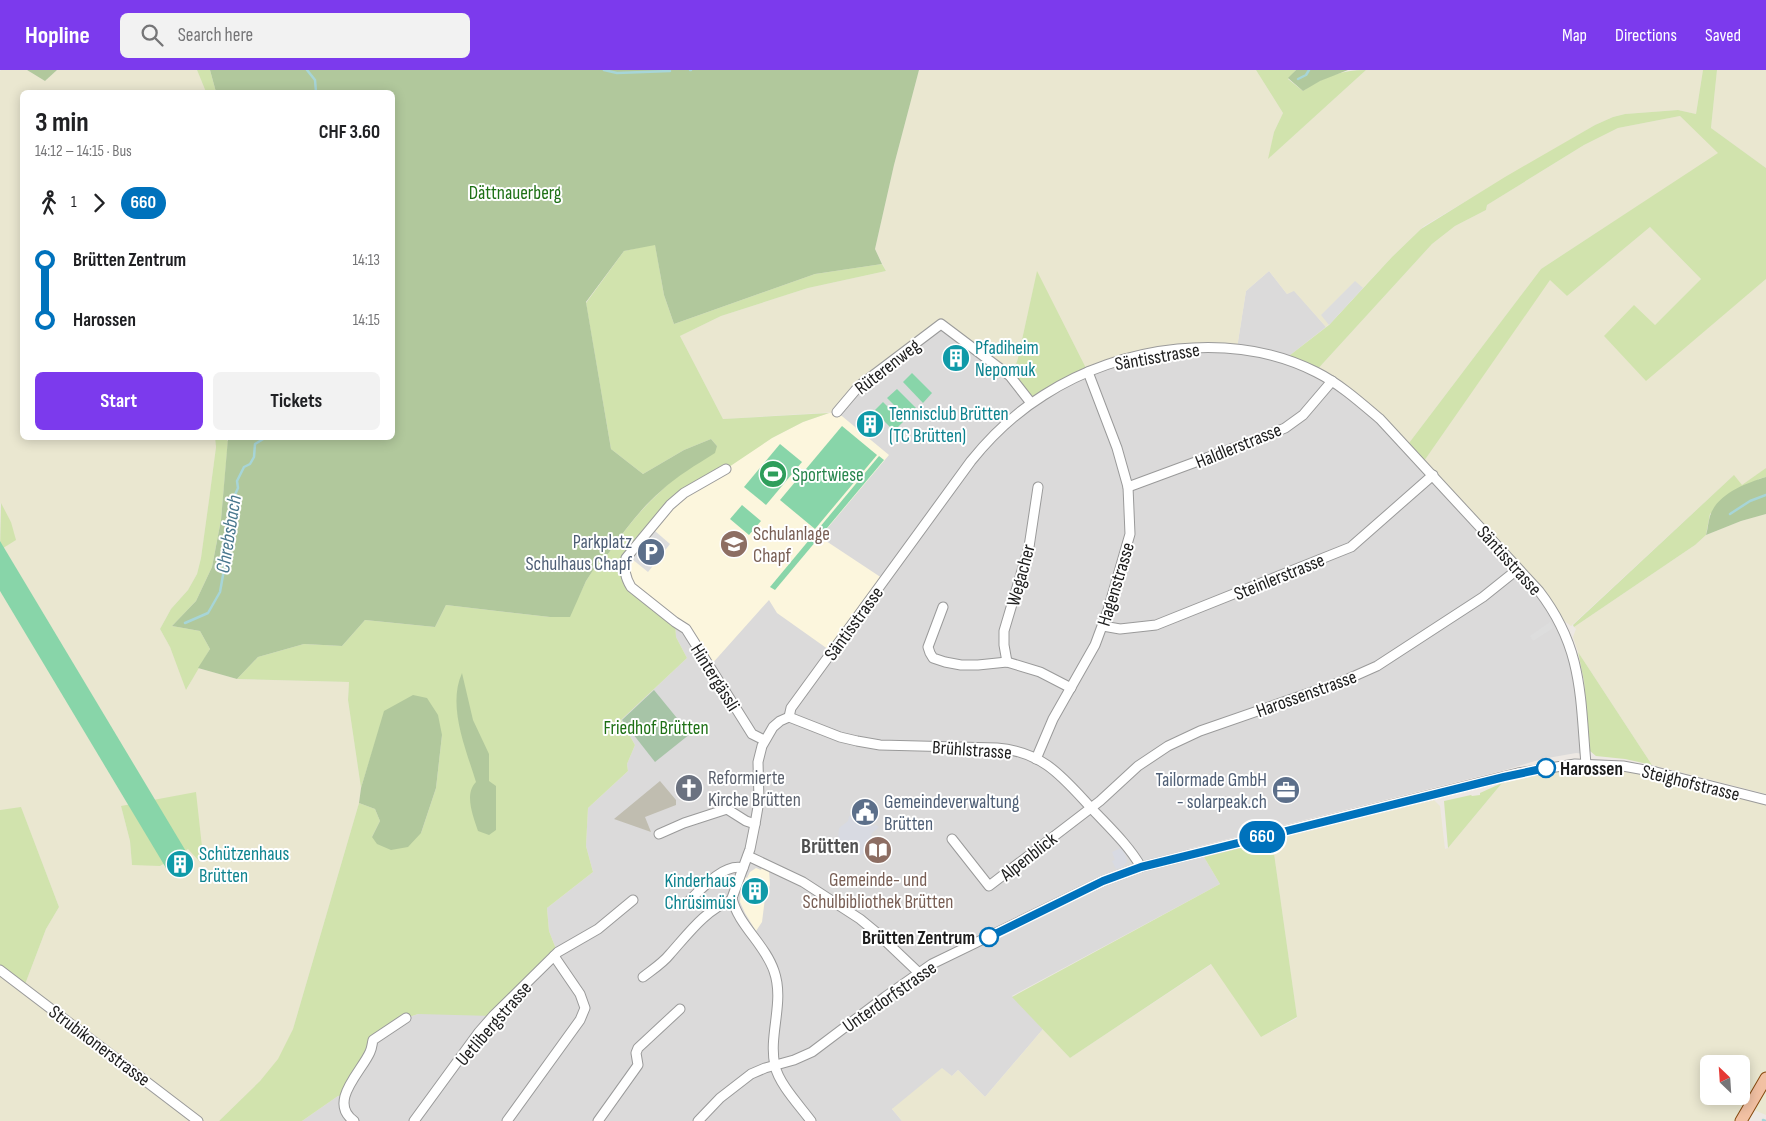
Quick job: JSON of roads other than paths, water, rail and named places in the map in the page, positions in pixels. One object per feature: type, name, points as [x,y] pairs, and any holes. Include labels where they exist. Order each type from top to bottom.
[{"type":"main road","points":[[1741,1121],[1766,1078]]},
{"type":"street","name":"Rüterenweg","points":[[837,412],[858,386],[941,324],[1010,376],[1031,403]]},
{"type":"street","name":"Säntisstrasse","points":[[764,740],[776,724],[789,717],[791,708],[987,440],[1014,416],[1061,384],[1088,372],[1145,355],[1184,348],[1212,347],[1237,348],[1285,359],[1332,381],[1356,398],[1380,419],[1539,591],[1556,615],[1573,652],[1579,684],[1586,764]]},
{"type":"street","name":"Hagenstrasse","points":[[1036,759],[1053,719],[1095,645],[1103,626],[1130,534],[1128,487],[1117,448],[1088,372]]},
{"type":"street","name":"Haldlerstrasse","points":[[1128,487],[1285,428],[1303,415],[1332,381]]},
{"type":"street","name":"Hintergässli","points":[[726,469],[684,493],[670,505],[626,558],[624,568],[626,579],[631,587],[675,622],[686,628],[752,734],[764,740]]},
{"type":"street","name":"Steinlerstrasse","points":[[1103,626],[1120,628],[1156,625],[1351,547],[1433,476]]},
{"type":"street","name":"Wegacher","points":[[1007,662],[1004,631],[1029,547],[1038,487]]},
{"type":"street","name":"Harossenstrasse","points":[[1091,808],[1138,766],[1168,746],[1200,731],[1341,682],[1376,666],[1477,602],[1518,569]]},
{"type":"street","points":[[943,606],[928,647],[933,658],[961,664],[978,665],[1007,662],[1040,672],[1071,688]]},
{"type":"street","name":"Brühlstrasse","points":[[789,717],[857,742],[880,745],[1006,749],[1036,759],[1049,766],[1066,780],[1124,843],[1141,867]]},
{"type":"street","points":[[764,740],[758,762],[759,801],[755,824],[748,856],[732,900],[742,919],[768,957],[775,972],[778,994],[774,1035],[775,1065],[780,1079],[811,1121]]},
{"type":"street","name":"Steighofstrasse","points":[[1586,764],[1623,766],[1656,772],[1766,800]]},
{"type":"street","name":"Unterdorfstrasse","points":[[698,1121],[739,1082],[760,1069],[794,1060],[812,1052],[918,972],[1093,886],[1141,867],[1518,773],[1586,764]]},
{"type":"street","points":[[659,834],[728,808],[746,821],[755,824]]},
{"type":"street","name":"Alpenblick","points":[[952,839],[988,886],[1091,808]]},
{"type":"street","points":[[748,856],[803,882],[860,919],[877,932],[918,972]]},
{"type":"street","points":[[688,902],[725,870],[733,867],[743,868]]},
{"type":"street","name":"Uetlibergstrasse","points":[[414,1121],[479,1032],[556,954],[598,929],[633,900]]},
{"type":"street","points":[[643,977],[669,956],[688,932],[718,907],[732,900]]},
{"type":"street","points":[[508,1121],[580,1020],[585,1008],[580,994],[556,954]]},
{"type":"street","name":"Strubikonerstrasse","points":[[0,970],[198,1121]]},
{"type":"street","points":[[598,1121],[638,1065],[636,1053],[638,1048],[680,1009]]},
{"type":"street","points":[[354,1121],[349,1118],[344,1105],[344,1095],[370,1051],[373,1040],[406,1018]]},
{"type":"waterway","name":"Chrebsbach","points":[[307,70],[315,80],[316,90]]},
{"type":"waterway","points":[[604,70],[617,73],[670,71]]},
{"type":"waterway","points":[[1298,79],[1306,75],[1309,70]]},
{"type":"waterway","name":"Chrebsbach","points":[[185,623],[208,613],[220,592],[225,564],[225,542],[237,505],[234,497],[238,488],[237,481],[244,467],[250,464],[254,457],[255,444],[262,440]]},
{"type":"waterway","points":[[1730,514],[1750,501],[1766,495]]},
{"type":"place","name":"Pfadiheim Nepomuk","points":[[956,358]]},
{"type":"place","name":"Tennisclub Brütten (TC Brütten)","points":[[870,424]]},
{"type":"place","name":"Sportwiese","points":[[773,474]]},
{"type":"place","name":"Schulanlage Chapf","points":[[734,544]]},
{"type":"place","name":"Parkplatz Schulhaus Chapf","points":[[651,552]]},
{"type":"place","name":"Harossen","points":[[1546,768]]},
{"type":"place","name":"Reformierte Kirche Brütten","points":[[689,788]]},
{"type":"place","name":"Tailormade GmbH - solarpeak.ch","points":[[1286,790]]},
{"type":"place","name":"Gemeindeverwaltung Brütten","points":[[865,812]]},
{"type":"place","name":"Gemeinde- und Schulbibliothek Brütten","points":[[878,850]]},
{"type":"place","name":"Schützenhaus Brütten","points":[[180,864]]},
{"type":"place","name":"Kinderhaus Chrüsimüsi","points":[[755,891]]},
{"type":"place","name":"Brütten Zentrum","points":[[989,937]]},
{"type":"district","name":"Brütten","points":[[830,846]]},
{"type":"park label","name":"Dättnauerberg","points":[[515,192]]},
{"type":"park label","name":"Friedhof Brütten","points":[[656,727]]}]
